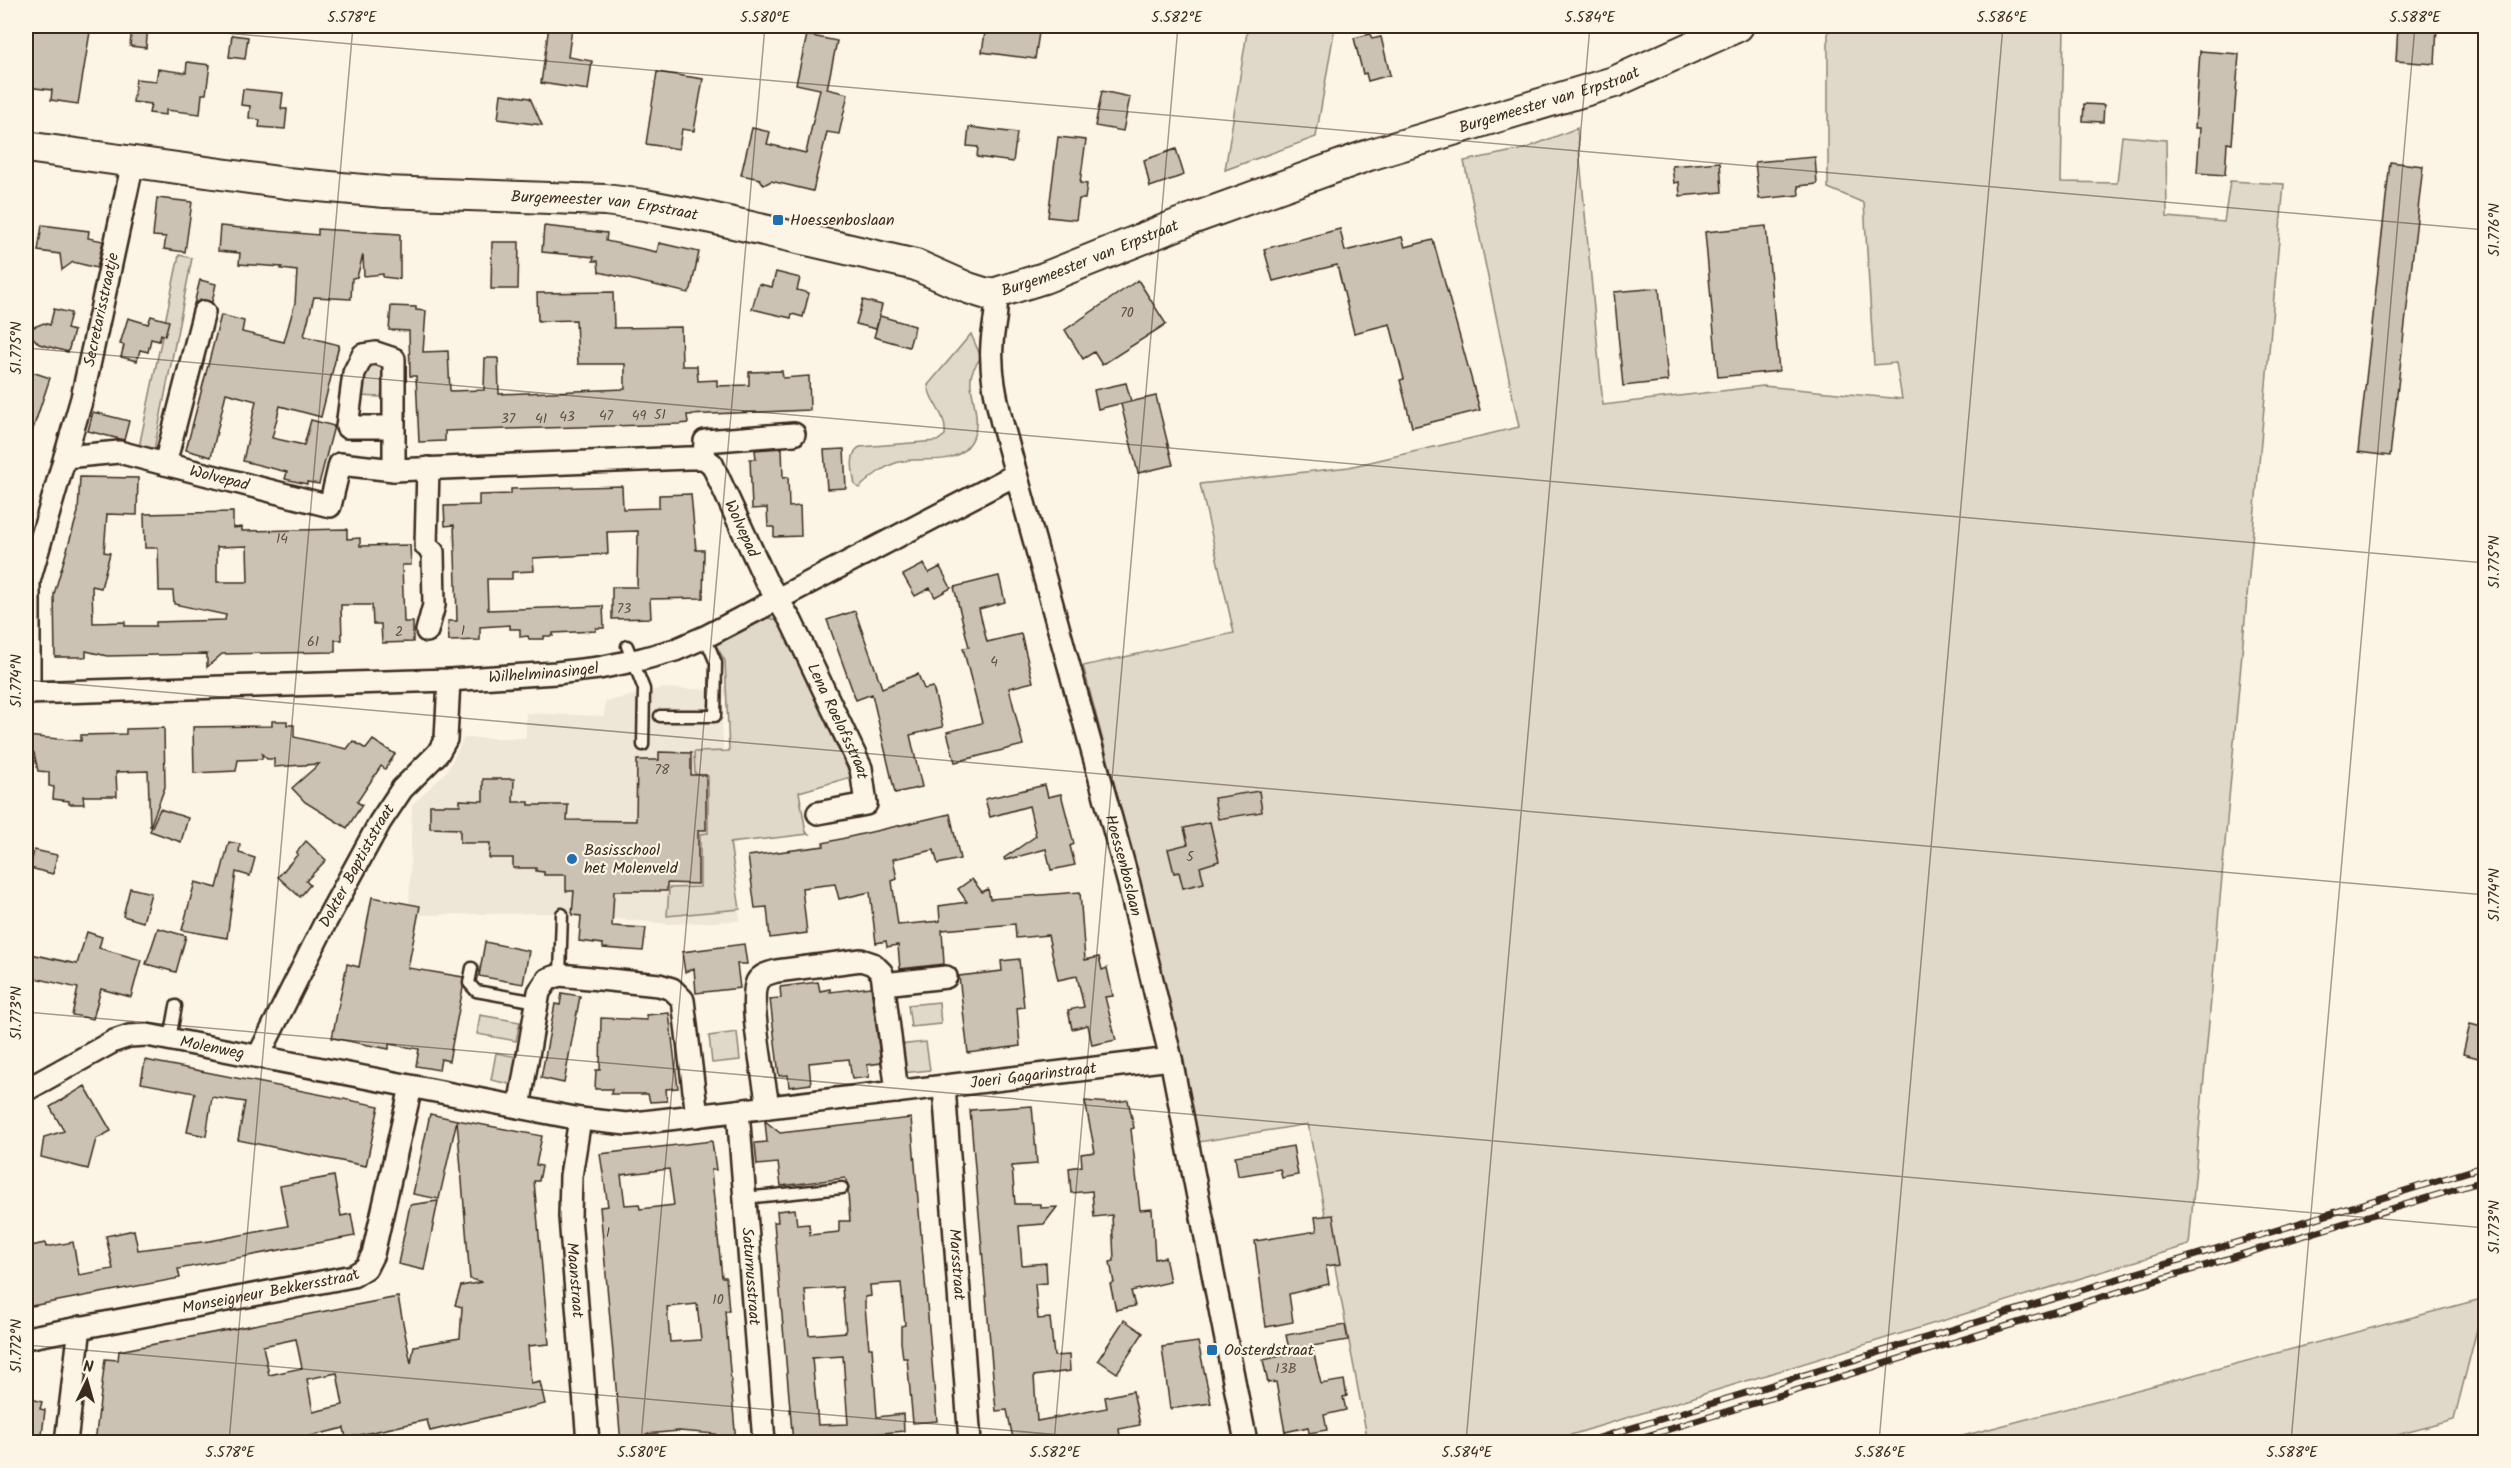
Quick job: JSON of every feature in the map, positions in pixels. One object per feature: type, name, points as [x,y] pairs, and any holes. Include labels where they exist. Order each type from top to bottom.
[{"type":"street","name":"Burgemeester van Erpstraat","points":[[26,147],[286,183],[386,192],[606,200],[645,205],[916,265],[968,288],[987,294],[996,294],[1044,278],[1189,220],[1370,155],[1614,82],[1738,26]]},
{"type":"street","name":"Secretarisstraatje","points":[[27,693],[28,581],[82,398],[133,162]]},
{"type":"street","name":"Hoessenboslaan","points":[[996,294],[998,311],[992,344],[994,386],[1015,475],[1129,884],[1171,1059],[1246,1443]]},
{"type":"street","points":[[65,457],[119,452],[165,464],[204,312]]},
{"type":"street","points":[[393,427],[394,470]]},
{"type":"street","points":[[704,458],[705,441],[794,434]]},
{"type":"street","name":"Wolvepad","points":[[165,464],[330,506],[340,464],[394,470],[704,458],[712,464],[765,579],[778,600]]},
{"type":"street","points":[[427,631],[434,605],[433,552],[426,546],[428,468]]},
{"type":"street","name":"Wilhelminasingel","points":[[27,693],[449,680],[599,668],[629,654],[675,650],[705,637],[1015,475]]},
{"type":"street","name":"Lena Roelofsstraat","points":[[778,600],[861,768],[866,804],[818,813]]},
{"type":"street","name":"Dokter Baptiststraat","points":[[259,1055],[325,923],[380,822],[402,789],[438,753],[446,739],[449,680]]},
{"type":"street","points":[[768,1107],[754,998],[758,980],[766,974],[777,971],[861,960],[873,964],[882,973],[885,984],[897,1092]]},
{"type":"street","points":[[519,1107],[539,992],[548,979],[560,975],[672,988],[683,1000],[697,1116]]},
{"type":"street","points":[[885,984],[946,977]]},
{"type":"street","name":"Molenweg","points":[[26,1090],[122,1039],[147,1035],[259,1055],[411,1087]]},
{"type":"street","name":"Joeri Gagarinstraat","points":[[411,1087],[580,1119],[627,1124],[1171,1059]]},
{"type":"street","name":"Monseigneur Bekkersstraat","points":[[26,1338],[353,1276],[366,1268],[373,1254],[411,1087]]},
{"type":"street","name":"Marsstraat","points":[[944,1087],[970,1443]]},
{"type":"street","name":"Saturnusstraat","points":[[738,1111],[764,1443]]},
{"type":"street","name":"Maanstraat","points":[[580,1119],[571,1176],[570,1217],[588,1443]]},
{"type":"street","points":[[66,1443],[80,1328]]},
{"type":"lane","points":[[660,716],[716,716],[716,663],[705,637]]},
{"type":"lane","points":[[629,654],[644,689],[643,745]]},
{"type":"lane","points":[[560,975],[562,914]]},
{"type":"lane","points":[[472,968],[469,983],[476,991],[537,1002]]},
{"type":"lane","points":[[170,1039],[176,1006]]},
{"type":"lane","points":[[745,1198],[843,1188]]},
{"type":"shaded area","points":[[1201,26],[1335,26],[1316,137],[1225,170],[1247,32]]},
{"type":"shaded area","points":[[1828,26],[2064,26],[2061,182],[2117,183],[2122,136],[2166,140],[2167,217],[2224,222],[2230,181],[2284,184],[2189,1245],[1548,1442],[1368,1442],[1308,1124],[1199,1142],[1160,963],[1083,666],[1234,633],[1200,484],[1349,467],[1519,427],[1464,161],[1524,149],[1577,128],[1603,405],[1763,386],[1902,399],[1896,363],[1874,365],[1864,203],[1828,188]]},
{"type":"shaded area","points":[[179,255],[192,258],[153,455],[138,452]]},
{"type":"shaded area","points":[[971,334],[981,357],[971,380],[976,423],[971,442],[965,450],[949,458],[903,461],[891,465],[874,475],[859,488],[855,485],[852,464],[854,454],[860,447],[937,441],[945,435],[941,414],[931,397],[928,385]]},
{"type":"shaded area","points":[[365,360],[377,361],[384,374],[381,397],[357,396]]},
{"type":"shaded area","points":[[764,617],[780,621],[851,777],[799,792],[806,832],[809,834],[730,843],[740,909],[667,916],[669,888],[700,887],[700,834],[708,833],[708,776],[695,774],[694,752],[729,751],[725,661],[715,644]]},
{"type":"shaded area","name":"Basisschool het Molenveld","points":[[663,688],[721,690],[723,748],[740,921],[668,924],[560,913],[409,915],[412,805],[447,771],[464,738],[526,738],[526,713],[604,716],[605,702]]},
{"type":"shaded area","points":[[939,1002],[941,1024],[911,1027],[908,1005]]},
{"type":"shaded area","points":[[480,1015],[520,1022],[516,1041],[477,1034]]},
{"type":"shaded area","points":[[737,1032],[740,1060],[712,1063],[709,1036]]},
{"type":"shaded area","points":[[926,1042],[930,1070],[903,1073],[898,1045]]},
{"type":"shaded area","points":[[496,1053],[524,1058],[518,1086],[491,1080]]},
{"type":"shaded area","points":[[2485,1298],[2454,1420],[2371,1442],[1940,1442]]},
{"type":"building","points":[[26,26],[91,26],[78,104],[51,100],[52,90],[26,87]]},
{"type":"building","points":[[132,26],[148,26],[146,48],[130,46]]},
{"type":"building","points":[[549,26],[572,28],[568,57],[592,61],[588,90],[541,83]]},
{"type":"building","points":[[986,26],[1040,26],[1035,59],[982,52]]},
{"type":"building","points":[[2398,26],[2437,26],[2435,64],[2396,61]]},
{"type":"building","points":[[1370,34],[1372,39],[1381,37],[1390,75],[1368,81],[1366,73],[1363,74],[1354,38]]},
{"type":"building","points":[[232,35],[248,37],[245,59],[229,57]]},
{"type":"building","points":[[807,35],[837,41],[827,89],[848,94],[839,134],[827,132],[813,191],[771,181],[764,185],[760,179],[741,175],[752,128],[770,132],[767,144],[806,153],[820,89],[796,84]]},
{"type":"building","points":[[2200,51],[2239,54],[2232,144],[2227,143],[2225,175],[2197,173],[2200,128],[2195,128]]},
{"type":"building","points":[[187,62],[210,65],[206,94],[202,94],[200,114],[166,110],[166,115],[149,113],[151,104],[133,102],[136,79],[156,81],[158,69],[186,73]]},
{"type":"building","points":[[657,72],[703,79],[694,131],[682,129],[679,149],[646,144]]},
{"type":"building","points":[[243,89],[283,93],[281,109],[287,109],[285,129],[259,127],[260,120],[249,118],[250,106],[241,105]]},
{"type":"building","points":[[1102,91],[1130,97],[1123,131],[1095,126]]},
{"type":"building","points":[[501,94],[530,98],[542,125],[498,119]]},
{"type":"building","points":[[2084,104],[2104,105],[2103,122],[2083,121]]},
{"type":"building","points":[[969,127],[1017,133],[1013,162],[977,157],[978,147],[967,146]]},
{"type":"building","points":[[1058,137],[1086,140],[1080,183],[1087,184],[1085,199],[1079,199],[1076,220],[1048,217]]},
{"type":"building","points":[[1176,149],[1184,175],[1150,187],[1144,160]]},
{"type":"building","points":[[1815,157],[1817,184],[1798,186],[1799,195],[1759,199],[1755,162]]},
{"type":"building","points":[[1720,162],[1722,192],[1680,196],[1679,182],[1674,183],[1672,166]]},
{"type":"building","points":[[2390,162],[2423,166],[2390,456],[2358,452]]},
{"type":"building","points":[[157,198],[192,202],[185,252],[164,249],[166,237],[153,236]]},
{"type":"building","points":[[42,225],[89,231],[88,238],[103,241],[97,268],[73,262],[62,270],[60,254],[38,251]]},
{"type":"building","points":[[220,226],[318,235],[318,229],[400,234],[400,279],[383,277],[383,274],[364,276],[363,255],[357,277],[352,278],[351,299],[314,297],[304,336],[339,345],[321,417],[280,406],[272,438],[304,445],[311,420],[334,426],[319,484],[285,479],[287,472],[243,461],[256,401],[226,393],[211,457],[186,450],[221,315],[244,321],[242,332],[284,342],[295,303],[297,271],[281,269],[282,267],[239,264],[240,253],[218,251]]},
{"type":"building","points":[[544,226],[607,233],[606,241],[657,252],[659,243],[699,252],[691,289],[688,293],[599,272],[598,261],[593,261],[594,257],[542,252]]},
{"type":"building","points":[[1766,226],[1779,371],[1718,377],[1705,232]]},
{"type":"building","points":[[1340,229],[1345,251],[1402,237],[1405,247],[1433,240],[1480,410],[1412,427],[1400,380],[1404,379],[1390,324],[1354,333],[1337,265],[1273,281],[1264,249]]},
{"type":"building","points":[[492,242],[519,242],[518,289],[491,289]]},
{"type":"building","points":[[776,272],[800,278],[797,290],[809,293],[803,317],[792,314],[791,318],[752,309],[759,284],[772,287]]},
{"type":"building","points":[[200,280],[216,284],[212,302],[201,300],[194,304]]},
{"type":"building","points":[[1138,280],[1166,324],[1102,365],[1094,352],[1083,359],[1065,330]]},
{"type":"building","points":[[1659,288],[1668,381],[1623,386],[1614,292]]},
{"type":"building","points":[[613,292],[614,328],[681,327],[682,366],[697,366],[698,381],[717,380],[717,386],[749,385],[749,372],[782,371],[783,378],[809,376],[810,410],[687,415],[688,423],[679,424],[445,431],[445,441],[419,442],[416,376],[410,376],[409,331],[389,330],[391,306],[416,307],[416,310],[426,311],[423,352],[448,351],[450,391],[484,390],[485,358],[498,358],[499,394],[625,389],[625,364],[578,364],[576,320],[538,321],[537,293]]},
{"type":"building","points":[[863,300],[882,305],[876,329],[856,324]]},
{"type":"building","points":[[54,309],[71,313],[67,329],[74,331],[68,352],[39,344],[26,330],[44,323],[50,325]]},
{"type":"building","points":[[151,316],[169,321],[165,336],[161,334],[159,341],[151,339],[148,352],[140,350],[137,361],[121,357],[124,345],[120,344],[128,318],[148,324]]},
{"type":"building","points":[[880,316],[915,326],[909,347],[874,337]]},
{"type":"building","points":[[26,370],[50,378],[29,441],[26,441]]},
{"type":"building","points":[[1126,383],[1131,401],[1098,409],[1094,390]]},
{"type":"building","points":[[1156,396],[1173,465],[1138,473],[1121,404]]},
{"type":"building","points":[[93,412],[129,421],[124,440],[88,431]]},
{"type":"building","points":[[782,448],[783,478],[788,477],[789,507],[800,506],[801,536],[774,537],[774,527],[768,527],[767,508],[752,509],[750,459],[756,459],[755,450]]},
{"type":"building","points":[[844,449],[846,488],[827,489],[824,450]]},
{"type":"building","points":[[80,477],[138,478],[137,515],[107,514],[104,552],[110,553],[101,588],[92,586],[93,623],[125,622],[125,626],[156,626],[156,622],[225,620],[226,615],[174,604],[173,591],[159,591],[158,548],[145,548],[144,514],[233,512],[233,528],[242,527],[242,531],[347,529],[347,539],[360,538],[360,546],[410,545],[411,565],[402,565],[404,622],[413,622],[413,642],[382,643],[381,624],[373,624],[372,605],[341,605],[342,640],[335,640],[335,652],[222,654],[207,667],[207,654],[107,656],[86,651],[86,657],[55,657],[54,594],[78,512]],"holes":[[[247,546],[248,582],[217,582],[217,547]]]},
{"type":"building","points":[[622,486],[623,509],[659,508],[659,495],[691,494],[696,550],[704,550],[703,598],[650,599],[651,618],[612,619],[612,587],[637,587],[638,531],[607,532],[608,554],[533,558],[534,571],[512,572],[512,579],[487,579],[488,610],[603,606],[604,628],[596,628],[596,631],[553,633],[553,636],[544,636],[544,639],[529,639],[528,636],[520,637],[520,629],[510,629],[510,625],[480,627],[480,640],[449,641],[448,621],[457,621],[454,525],[445,526],[444,506],[479,505],[479,495],[511,494],[511,489]]},
{"type":"building","points":[[924,564],[929,573],[940,567],[951,588],[935,597],[930,588],[915,596],[903,575]]},
{"type":"building","points":[[999,576],[1005,602],[979,609],[987,642],[1021,634],[1033,682],[1009,688],[1023,745],[955,762],[947,732],[982,723],[963,648],[969,647],[954,587]]},
{"type":"building","points":[[855,611],[882,688],[918,674],[924,689],[933,687],[943,727],[910,735],[922,787],[895,793],[872,694],[856,700],[827,620]]},
{"type":"building","points":[[272,721],[287,721],[287,725],[294,725],[294,737],[347,749],[353,741],[366,749],[373,740],[395,754],[385,769],[381,766],[357,802],[362,805],[347,828],[305,802],[292,788],[319,764],[274,767],[274,759],[267,759],[262,754],[262,759],[238,760],[236,771],[194,773],[193,727],[272,726]]},
{"type":"building","points":[[164,728],[165,787],[150,827],[148,771],[116,772],[117,796],[83,796],[84,804],[69,804],[69,801],[53,799],[54,787],[49,786],[49,772],[38,771],[34,753],[26,760],[26,736],[81,741],[81,735],[126,734],[126,729]]},
{"type":"building","points":[[659,752],[691,753],[691,775],[706,775],[706,830],[698,830],[698,884],[667,883],[667,891],[614,891],[612,926],[646,928],[643,951],[603,948],[603,944],[579,941],[581,916],[572,915],[574,891],[566,891],[566,875],[544,875],[544,872],[536,871],[536,868],[513,868],[513,858],[489,858],[490,843],[460,843],[460,829],[430,828],[430,805],[460,805],[460,800],[483,801],[483,779],[514,779],[513,802],[529,802],[529,805],[568,805],[567,820],[636,821],[637,760],[659,760]]},
{"type":"building","points":[[1045,785],[1048,797],[1061,794],[1074,844],[1070,846],[1075,865],[1051,870],[1046,849],[1005,860],[1004,858],[1036,836],[1029,806],[990,817],[985,799]]},
{"type":"building","points":[[1259,791],[1262,812],[1218,819],[1214,798]]},
{"type":"building","points":[[160,809],[188,818],[181,842],[150,831]]},
{"type":"building","points":[[950,814],[960,859],[938,864],[934,850],[893,859],[897,879],[892,881],[898,925],[940,921],[939,906],[967,902],[958,889],[972,879],[982,892],[988,889],[990,899],[1080,892],[1085,960],[1099,957],[1102,970],[1107,968],[1113,996],[1105,997],[1116,1040],[1092,1045],[1088,1025],[1072,1029],[1068,1010],[1084,1007],[1077,976],[1058,980],[1048,935],[1016,938],[1015,924],[942,930],[944,964],[900,969],[898,945],[887,947],[886,941],[876,943],[870,892],[839,899],[835,884],[802,888],[807,933],[770,938],[767,907],[755,908],[748,856],[824,846],[823,843]]},
{"type":"building","points":[[1210,822],[1219,861],[1200,867],[1204,883],[1183,888],[1179,872],[1174,873],[1168,849],[1188,844],[1184,828]]},
{"type":"building","points":[[306,841],[326,860],[306,881],[310,885],[300,897],[278,877]]},
{"type":"building","points":[[229,842],[240,844],[239,853],[255,858],[250,876],[236,872],[227,938],[182,930],[195,882],[217,888]]},
{"type":"building","points":[[34,850],[57,855],[53,874],[30,868]]},
{"type":"building","points":[[130,888],[151,893],[143,922],[123,916]]},
{"type":"building","points":[[372,897],[420,906],[408,968],[463,977],[463,988],[449,1061],[441,1059],[439,1070],[416,1066],[419,1049],[389,1044],[389,1049],[332,1038],[347,964],[359,967]]},
{"type":"building","points":[[158,928],[186,936],[176,972],[146,964]]},
{"type":"building","points":[[87,932],[102,937],[99,948],[141,960],[131,997],[101,989],[93,1019],[72,1015],[78,988],[26,976],[26,953],[77,964]]},
{"type":"building","points":[[485,942],[529,951],[523,984],[479,976]]},
{"type":"building","points":[[744,944],[747,964],[737,964],[740,988],[696,993],[694,968],[685,972],[682,952]]},
{"type":"building","points":[[1019,959],[1024,1007],[1017,1008],[1020,1046],[968,1053],[959,976],[1002,971],[1001,961]]},
{"type":"building","points":[[818,982],[820,991],[830,989],[830,992],[871,987],[881,1063],[867,1065],[869,1077],[852,1079],[849,1059],[809,1063],[811,1084],[789,1087],[788,1075],[779,1076],[770,999],[781,998],[780,987]]},
{"type":"building","points":[[562,993],[580,996],[564,1083],[541,1078],[555,1004],[560,1005]]},
{"type":"building","points":[[669,1013],[678,1088],[666,1089],[667,1101],[650,1102],[648,1094],[611,1094],[612,1089],[595,1089],[596,1070],[600,1070],[601,1018],[647,1020],[646,1015]]},
{"type":"building","points":[[2470,1024],[2486,1028],[2486,1060],[2463,1054]]},
{"type":"building","points":[[145,1060],[379,1106],[366,1166],[238,1140],[245,1102],[212,1097],[206,1136],[187,1132],[195,1093],[141,1083]]},
{"type":"building","points":[[85,1086],[111,1131],[96,1139],[88,1169],[41,1157],[44,1137],[64,1131],[50,1107]]},
{"type":"building","points":[[1128,1100],[1134,1128],[1131,1129],[1140,1210],[1152,1209],[1155,1259],[1165,1257],[1170,1282],[1131,1291],[1135,1306],[1116,1310],[1110,1284],[1114,1283],[1110,1262],[1114,1261],[1112,1215],[1094,1217],[1092,1191],[1071,1193],[1069,1168],[1082,1166],[1081,1154],[1095,1152],[1085,1101],[1110,1103]]},
{"type":"building","points":[[1032,1106],[1037,1164],[1012,1166],[1015,1204],[1041,1204],[1041,1208],[1057,1207],[1044,1224],[1019,1226],[1022,1265],[1046,1263],[1047,1283],[1035,1284],[1038,1319],[1050,1318],[1054,1356],[1069,1355],[1070,1371],[1034,1376],[1037,1421],[1107,1408],[1105,1397],[1133,1391],[1140,1425],[1119,1429],[1121,1443],[1014,1443],[1007,1410],[996,1411],[970,1110]]},
{"type":"building","points":[[430,1114],[457,1120],[439,1199],[413,1194]]},
{"type":"building","points":[[911,1118],[937,1421],[913,1423],[907,1358],[903,1358],[901,1342],[901,1326],[905,1325],[901,1283],[870,1285],[871,1296],[865,1297],[865,1307],[869,1348],[872,1348],[877,1417],[903,1414],[904,1431],[853,1436],[853,1443],[793,1443],[774,1222],[778,1222],[777,1211],[795,1209],[797,1225],[809,1224],[810,1235],[839,1232],[839,1221],[850,1221],[849,1187],[845,1178],[781,1186],[778,1163],[757,1165],[755,1143],[767,1142],[765,1121],[780,1133]],"holes":[[[842,1287],[846,1332],[809,1335],[805,1290]],[[843,1356],[848,1424],[818,1425],[812,1358]]]},
{"type":"building","points":[[457,1120],[542,1136],[536,1165],[542,1166],[539,1181],[534,1181],[549,1344],[528,1346],[531,1384],[540,1382],[545,1404],[430,1431],[427,1420],[346,1438],[344,1428],[282,1443],[95,1443],[105,1359],[118,1360],[119,1351],[398,1297],[411,1364],[414,1346],[460,1338],[462,1307],[455,1305],[461,1286],[482,1282],[470,1279]],"holes":[[[296,1339],[302,1368],[269,1375],[263,1346]],[[337,1373],[343,1405],[313,1412],[307,1379]]]},
{"type":"building","points":[[712,1141],[716,1170],[711,1170],[722,1277],[726,1277],[729,1311],[725,1311],[736,1443],[707,1443],[716,1434],[679,1431],[646,1434],[647,1443],[621,1443],[600,1207],[608,1206],[600,1154]],"holes":[[[669,1169],[674,1205],[640,1209],[639,1204],[625,1205],[621,1175]],[[697,1304],[701,1340],[670,1342],[667,1307]]]},
{"type":"building","points":[[1293,1146],[1298,1175],[1282,1178],[1280,1169],[1238,1176],[1235,1156]]},
{"type":"building","points":[[334,1176],[341,1216],[351,1214],[355,1236],[178,1269],[180,1278],[26,1307],[26,1247],[45,1243],[46,1247],[73,1242],[79,1275],[113,1269],[106,1236],[134,1230],[138,1250],[210,1241],[288,1226],[280,1186]]},
{"type":"building","points":[[438,1201],[424,1270],[398,1264],[410,1205]]},
{"type":"building","points":[[1333,1215],[1341,1264],[1326,1266],[1329,1284],[1289,1294],[1293,1322],[1266,1327],[1255,1241],[1317,1231],[1315,1217]]},
{"type":"building","points":[[1124,1320],[1143,1333],[1117,1373],[1098,1360]]},
{"type":"building","points":[[1345,1325],[1348,1340],[1312,1346],[1321,1384],[1344,1380],[1347,1396],[1343,1397],[1346,1410],[1324,1415],[1327,1430],[1309,1433],[1308,1427],[1285,1432],[1276,1382],[1268,1383],[1263,1360],[1290,1354],[1286,1335]]},
{"type":"building","points":[[1198,1342],[1211,1403],[1170,1409],[1162,1347]]},
{"type":"building","points":[[26,1397],[42,1402],[40,1409],[45,1410],[41,1443],[26,1443]]},
{"type":"railway","points":[[1586,1442],[2486,1166]]},
{"type":"railway","points":[[1627,1442],[2486,1180]]},
{"type":"place","name":"Hoessenboslaan","points":[[778,220]]},
{"type":"place","name":"Basisschool het Molenveld","points":[[572,859]]},
{"type":"place","name":"Oosterdstraat","points":[[1212,1350]]}]
